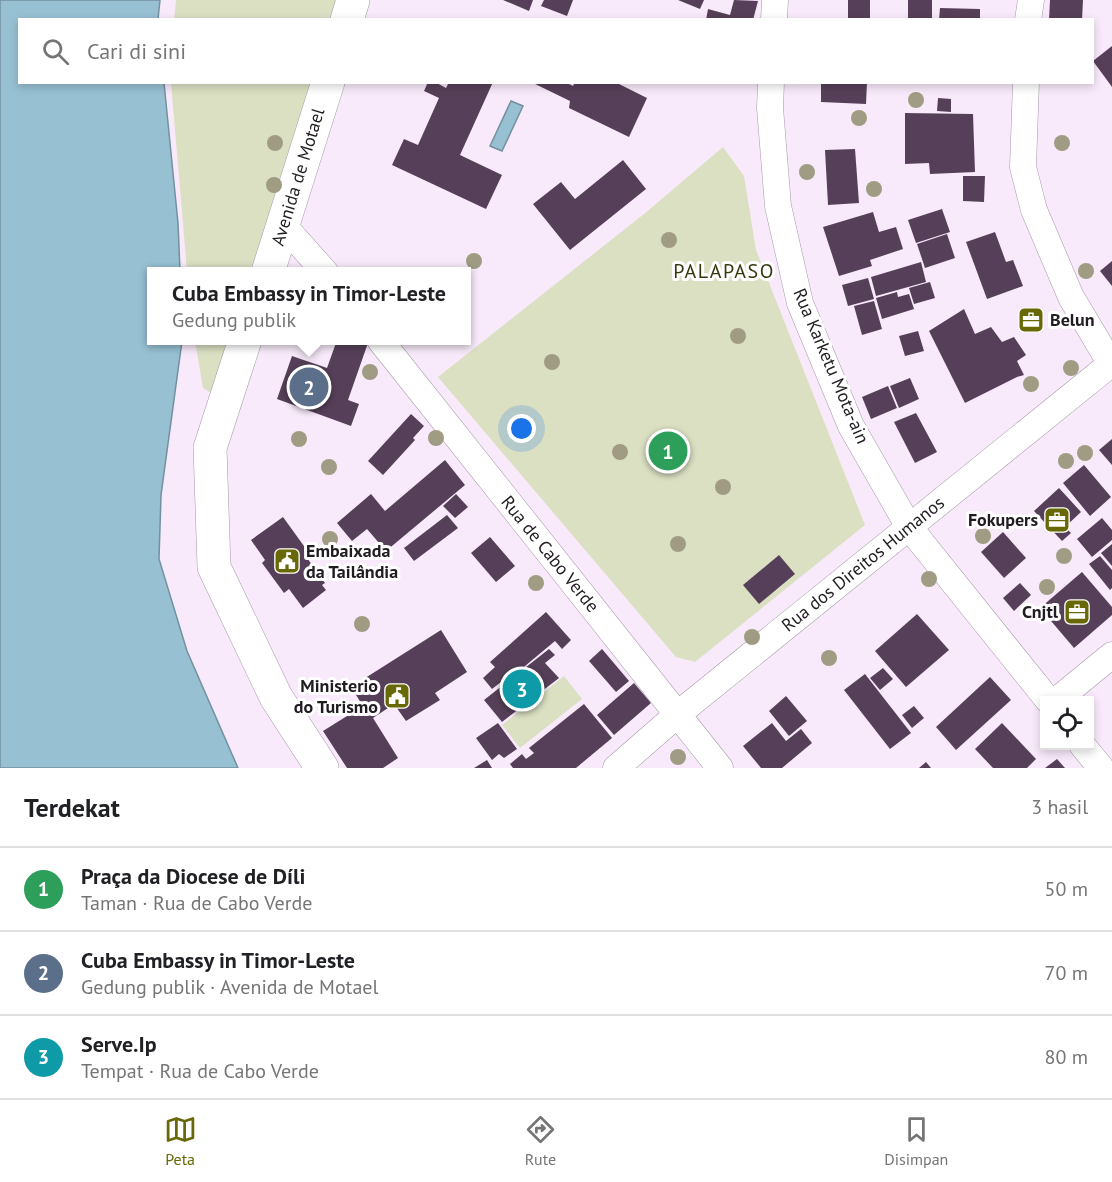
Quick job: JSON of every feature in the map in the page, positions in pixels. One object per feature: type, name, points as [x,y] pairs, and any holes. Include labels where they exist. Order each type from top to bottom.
[{"type":"main road","points":[[348,18],[353,0]]},
{"type":"main road","name":"Avenida de Motael","points":[[270,267],[327,84]]},
{"type":"main road","points":[[243,345],[210,448],[214,567],[276,697],[322,768]]},
{"type":"street","points":[[774,18],[775,0]]},
{"type":"street","points":[[1028,18],[1031,0]]},
{"type":"street","name":"Rua Karketu Mota-ain","points":[[771,84],[770,108],[778,206],[800,303],[851,426],[909,527],[1045,696]]},
{"type":"street","points":[[1026,84],[1023,167],[1034,210],[1071,297],[1112,364]]},
{"type":"street","points":[[283,225],[321,267]]},
{"type":"street","name":"Rua de Cabo Verde","points":[[384,345],[720,768]]},
{"type":"street","name":"Rua dos Direitos Humanos","points":[[616,768],[678,714],[1112,364]]},
{"type":"street","points":[[1062,696],[1112,655]]},
{"type":"street","points":[[1086,750],[1101,768]]},
{"type":"green space","points":[[176,0],[339,0],[332,18],[174,18]]},
{"type":"green space","points":[[171,84],[311,84],[254,267],[187,267]]},
{"type":"green space","points":[[723,147],[744,176],[756,250],[865,525],[695,662],[676,657],[438,377],[644,214]]},
{"type":"green space","points":[[196,345],[231,345],[216,396],[203,388]]},
{"type":"green space","points":[[564,676],[582,699],[520,748],[502,725]]},
{"type":"water","points":[[0,0],[160,0],[158,18],[18,18],[18,84],[164,84],[178,223],[180,267],[147,267],[147,345],[181,345],[161,495],[159,559],[187,651],[238,768],[0,768]]},
{"type":"water","points":[[511,101],[523,106],[502,151],[490,146]]},
{"type":"building","points":[[503,0],[533,0],[529,11]]},
{"type":"building","points":[[544,0],[573,0],[567,16],[541,6]]},
{"type":"building","points":[[678,0],[704,0],[700,9]]},
{"type":"building","points":[[734,0],[758,1],[754,18],[706,18],[708,9],[730,15]]},
{"type":"building","points":[[848,0],[870,0],[870,18],[848,18]]},
{"type":"building","points":[[908,0],[932,0],[932,18],[908,18]]},
{"type":"building","points":[[1050,0],[1083,0],[1082,18],[1049,18]]},
{"type":"building","points":[[940,8],[980,9],[980,18],[939,18]]},
{"type":"building","points":[[1112,46],[1112,87],[1094,62]]},
{"type":"building","points":[[427,84],[439,84],[446,88],[448,84],[492,84],[460,155],[502,175],[486,209],[392,165],[404,139],[418,145],[439,98],[424,91]]},
{"type":"building","points":[[535,84],[573,86],[574,84],[619,84],[647,98],[629,137],[569,108],[570,101]]},
{"type":"building","points":[[821,84],[867,84],[866,104],[821,102]]},
{"type":"building","points":[[938,98],[951,99],[951,112],[937,111]]},
{"type":"building","points":[[905,113],[973,114],[975,172],[930,174],[929,163],[905,164]]},
{"type":"building","points":[[855,149],[859,203],[828,205],[825,150]]},
{"type":"building","points":[[623,160],[646,189],[570,250],[533,204],[561,182],[575,199]]},
{"type":"building","points":[[963,176],[985,176],[984,202],[963,201]]},
{"type":"building","points":[[942,209],[950,232],[916,243],[908,220]]},
{"type":"building","points":[[873,212],[879,232],[896,227],[903,249],[870,260],[872,266],[839,276],[823,227]]},
{"type":"building","points":[[995,232],[1006,262],[1013,260],[1023,286],[987,299],[966,242]]},
{"type":"building","points":[[947,234],[955,258],[925,268],[917,244]]},
{"type":"building","points":[[1112,261],[1112,286],[1100,271]]},
{"type":"building","points":[[921,262],[926,282],[876,296],[871,277]]},
{"type":"building","points":[[868,278],[874,299],[848,306],[842,285]]},
{"type":"building","points":[[930,282],[935,298],[914,304],[909,288]]},
{"type":"building","points":[[897,292],[898,297],[909,294],[914,309],[882,319],[876,298]]},
{"type":"building","points":[[874,301],[882,329],[862,335],[854,306]]},
{"type":"building","points":[[964,309],[975,334],[991,327],[1002,342],[1014,337],[1026,355],[1017,361],[1024,375],[965,403],[929,331]]},
{"type":"building","points":[[918,331],[924,351],[905,356],[899,336]]},
{"type":"building","points":[[335,345],[367,345],[348,400],[359,404],[351,426],[277,399],[292,356],[327,368]]},
{"type":"building","points":[[910,378],[919,399],[899,408],[890,386]]},
{"type":"building","points":[[888,386],[897,408],[871,419],[862,397]]},
{"type":"building","points":[[916,413],[937,452],[915,463],[894,422]]},
{"type":"building","points":[[411,414],[424,426],[413,438],[415,440],[383,475],[368,461]]},
{"type":"building","points":[[1112,439],[1112,465],[1099,450]]},
{"type":"building","points":[[445,460],[465,485],[386,551],[367,529],[352,541],[337,523],[371,494],[385,511]]},
{"type":"building","points":[[1084,465],[1111,497],[1090,516],[1063,483]]},
{"type":"building","name":"Fokupers","points":[[1059,488],[1081,512],[1065,527],[1071,533],[1062,541],[1034,511]]},
{"type":"building","points":[[456,494],[468,507],[455,518],[443,506]]},
{"type":"building","points":[[447,515],[458,528],[414,561],[404,548]]},
{"type":"building","name":"Embaixada da Tailândia","points":[[283,517],[309,553],[305,555],[325,583],[322,585],[326,590],[303,608],[289,589],[284,593],[262,563],[265,560],[251,540]]},
{"type":"building","points":[[1102,518],[1112,530],[1112,540],[1092,557],[1077,539]]},
{"type":"building","points":[[1003,532],[1026,558],[1004,578],[981,552]]},
{"type":"building","points":[[490,537],[515,566],[496,582],[471,553]]},
{"type":"building","points":[[1112,544],[1112,566],[1101,553]]},
{"type":"building","points":[[779,555],[795,574],[759,604],[743,585]]},
{"type":"building","points":[[1100,556],[1112,570],[1110,590],[1089,564]]},
{"type":"building","name":"Cnjtl","points":[[1082,572],[1112,607],[1112,615],[1074,648],[1040,608]]},
{"type":"building","points":[[1020,583],[1031,595],[1014,611],[1003,598]]},
{"type":"building","points":[[546,612],[571,640],[562,649],[555,641],[507,681],[505,679],[492,689],[483,678],[495,667],[490,662]]},
{"type":"building","points":[[917,614],[949,650],[906,687],[875,651]]},
{"type":"building","name":"Ministerio do Turismo","points":[[441,630],[467,672],[435,693],[440,700],[406,721],[394,704],[373,718],[398,758],[383,768],[347,768],[323,731],[363,706],[351,687]]},
{"type":"building","points":[[549,649],[555,655],[545,663],[559,678],[502,722],[484,700]]},
{"type":"building","points":[[602,649],[629,681],[616,692],[589,661]]},
{"type":"building","points":[[883,668],[893,679],[880,690],[870,678]]},
{"type":"building","points":[[865,674],[911,733],[890,749],[844,690]]},
{"type":"building","points":[[990,677],[1011,700],[956,750],[936,727]]},
{"type":"building","points":[[634,683],[651,703],[614,735],[597,715]]},
{"type":"building","points":[[786,696],[807,721],[789,736],[769,711]]},
{"type":"building","points":[[584,704],[612,738],[576,768],[513,768],[510,764],[522,754],[526,759],[534,753],[529,748]]},
{"type":"building","points":[[914,706],[924,718],[912,728],[902,715]]},
{"type":"building","points":[[498,723],[517,749],[504,758],[499,754],[492,760],[476,738]]},
{"type":"building","points":[[772,723],[786,741],[801,729],[812,743],[782,768],[761,768],[743,746]]},
{"type":"building","points":[[1002,723],[1036,759],[1027,768],[993,768],[975,749]]},
{"type":"building","points":[[1057,759],[1065,768],[1045,768]]},
{"type":"building","points":[[487,760],[492,768],[474,768]]},
{"type":"building","points":[[926,762],[931,768],[919,768]]},
{"type":"place","name":"Belun","points":[[1031,320]]},
{"type":"place","name":"Cuba Embassy in Timor-Leste","points":[[309,387]]},
{"type":"place","name":"Praça da Diocese de Díli","points":[[668,451]]},
{"type":"place","name":"Fokupers","points":[[1057,520]]},
{"type":"place","name":"Embaixada da Tailândia","points":[[287,561]]},
{"type":"place","name":"Cnjtl","points":[[1077,612]]},
{"type":"place","name":"Serve.Ip","points":[[522,689]]},
{"type":"place","name":"Ministerio do Turismo","points":[[397,696]]},
{"type":"district","name":"PALAPASO","points":[[724,271]]}]
